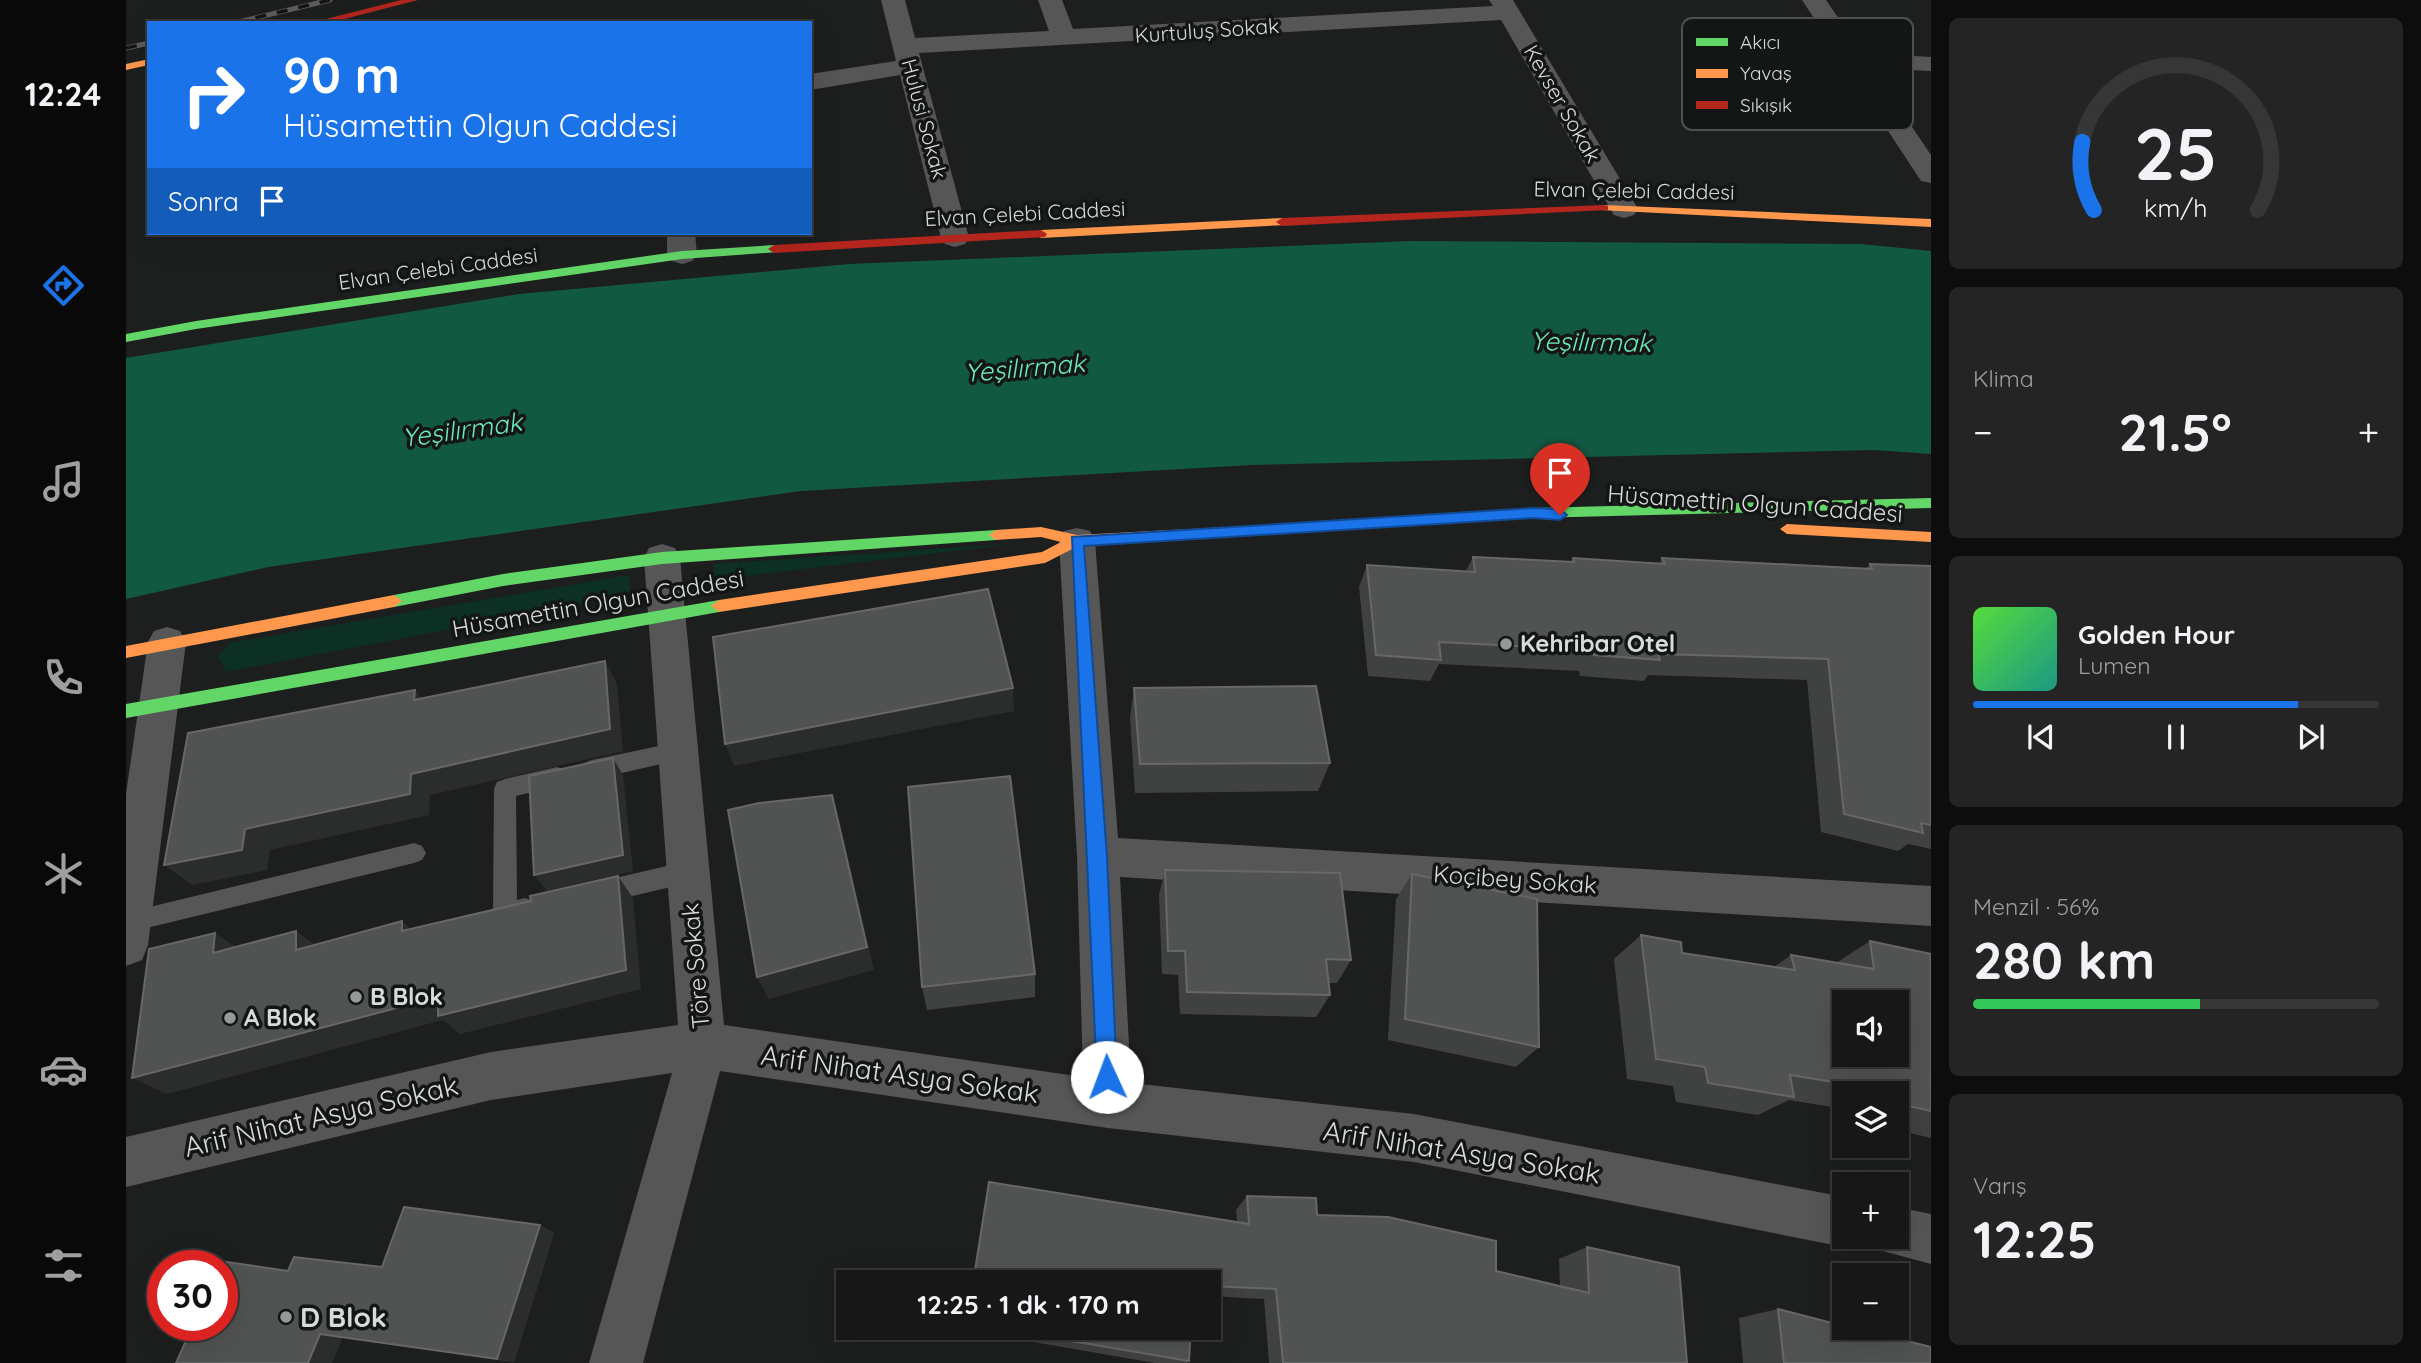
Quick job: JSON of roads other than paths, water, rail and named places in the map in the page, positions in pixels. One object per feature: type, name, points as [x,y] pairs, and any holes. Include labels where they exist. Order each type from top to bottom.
[{"type":"street","points":[[324,21],[413,0]]},
{"type":"street","name":"Hulusi Sokak","points":[[893,0],[955,238]]},
{"type":"street","points":[[1050,0],[1063,39]]},
{"type":"street","points":[[1814,0],[1826,18]]},
{"type":"street","name":"Kurtuluş Sokak","points":[[812,81],[908,56],[1063,39],[1504,6]]},
{"type":"street","name":"Kevser Sokak","points":[[1504,6],[1624,209]]},
{"type":"street","points":[[126,67],[147,62]]},
{"type":"street","points":[[1913,63],[1931,64]]},
{"type":"street","points":[[1901,130],[1931,175]]},
{"type":"street","name":"Elvan Çelebi Caddesi","points":[[126,338],[681,244],[955,238],[1581,207],[1931,223]]},
{"type":"street","name":"Hüsamettin Olgun Caddesi","points":[[126,652],[167,642],[503,580],[662,558],[1041,532],[1077,541],[1533,513],[1931,502]]},
{"type":"street","name":"Hüsamettin Olgun Caddesi","points":[[1533,513],[1725,525]]},
{"type":"street","name":"Hüsamettin Olgun Caddesi","points":[[1766,527],[1931,537]]},
{"type":"street","points":[[1077,541],[1098,856],[1108,1104]]},
{"type":"street","name":"Hüsamettin Olgun Caddesi","points":[[142,707],[666,614],[1045,557],[1077,541]]},
{"type":"street","name":"Töre Sokak","points":[[616,1363],[703,1045],[662,558]]},
{"type":"street","points":[[127,934],[142,707],[167,642]]},
{"type":"street","name":"Koçibey Sokak","points":[[1098,856],[1931,906]]},
{"type":"street","name":"Arif Nihat Asya Sokak","points":[[126,1162],[491,1076],[703,1045],[1108,1104],[1414,1138],[1832,1220]]},
{"type":"street","points":[[1909,1234],[1931,1239]]},
{"type":"lane","points":[[544,905],[505,914],[505,789],[678,751]]},
{"type":"lane","points":[[127,934],[414,853]]},
{"type":"lane","points":[[582,897],[688,872]]},
{"type":"water","name":"Yeşilırmak","points":[[1410,241],[1861,244],[1931,251],[1931,454],[1874,450],[1251,465],[801,491],[268,567],[126,599],[126,358],[519,294],[849,264]]},
{"type":"railway","points":[[242,21],[330,0]]},
{"type":"railway","points":[[126,48],[147,43]]},
{"type":"place","name":"Kehribar Otel","points":[[1506,644]]},
{"type":"place","name":"B Blok","points":[[356,997]]},
{"type":"place","name":"A Blok","points":[[230,1018]]},
{"type":"place","name":"D Blok","points":[[286,1317]]}]
